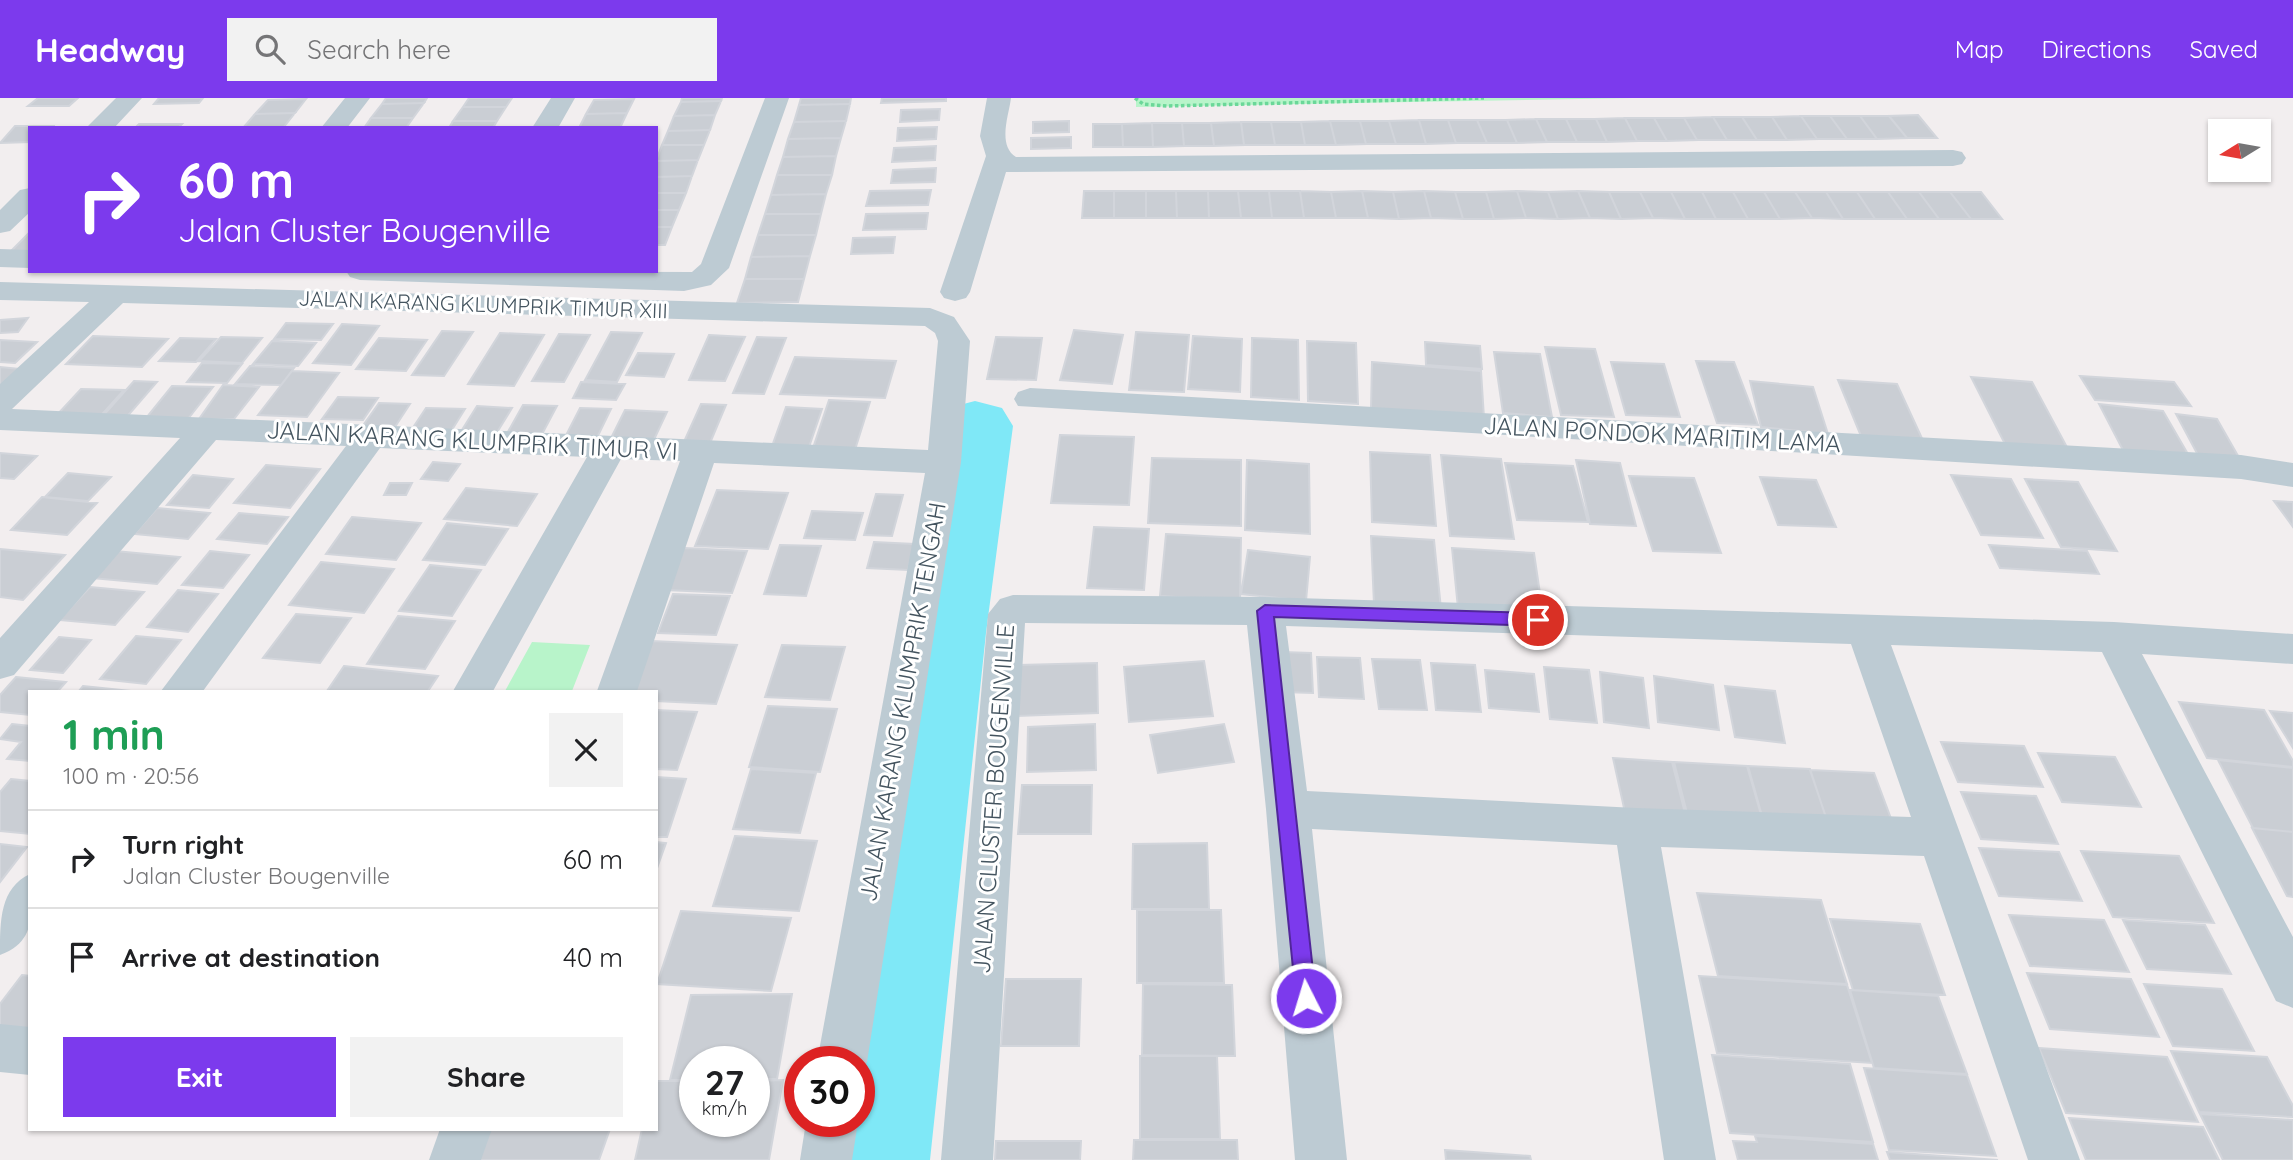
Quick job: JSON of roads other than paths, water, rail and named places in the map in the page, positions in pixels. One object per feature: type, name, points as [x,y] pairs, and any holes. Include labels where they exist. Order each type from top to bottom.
[{"type":"street","points":[[101,126],[130,98]]},
{"type":"street","points":[[336,126],[358,98]]},
{"type":"street","points":[[546,126],[563,98]]},
{"type":"street","points":[[461,273],[684,282],[701,279],[714,268],[777,98]]},
{"type":"street","points":[[999,98],[992,150],[997,159],[1010,165],[1953,158]]},
{"type":"street","points":[[955,292],[997,159]]},
{"type":"street","points":[[0,225],[28,198]]},
{"type":"street","points":[[0,258],[28,259]]},
{"type":"street","name":"JALAN KARANG KLUMPRIK TIMUR XIII","points":[[0,291],[112,297],[930,317],[941,321],[950,330],[954,341]]},
{"type":"street","points":[[0,402],[112,297]]},
{"type":"street","name":"JALAN KARANG KLUMPRIK TENGAH","points":[[845,1046],[944,462],[954,341]]},
{"type":"street","name":"JALAN PONDOK MARITIM LAMA","points":[[1030,399],[2227,466],[2293,475]]},
{"type":"street","name":"JALAN KARANG KLUMPRIK TIMUR VI","points":[[0,419],[944,462]]},
{"type":"street","points":[[0,664],[207,429]]},
{"type":"street","points":[[182,690],[371,436]]},
{"type":"street","points":[[474,690],[610,447]]},
{"type":"street","points":[[617,690],[701,451]]},
{"type":"street","name":"JALAN CLUSTER BOUGENVILLE","points":[[967,1160],[1007,614],[1025,608],[1265,611],[2114,637],[2293,649]]},
{"type":"street","points":[[1265,611],[1288,809],[1321,1160]]},
{"type":"street","points":[[1866,630],[1937,837],[2054,1160]]},
{"type":"street","points":[[2114,637],[2293,985]]},
{"type":"street","points":[[1288,809],[1636,827],[1937,837]]},
{"type":"street","points":[[1636,827],[1690,1160]]},
{"type":"street","points":[[0,934],[28,897]]},
{"type":"street","points":[[0,1048],[28,1051]]},
{"type":"street","points":[[455,1160],[465,1131]]},
{"type":"street","points":[[826,1160],[830,1137]]},
{"type":"waterway","points":[[871,1160],[942,633],[975,426]]}]
